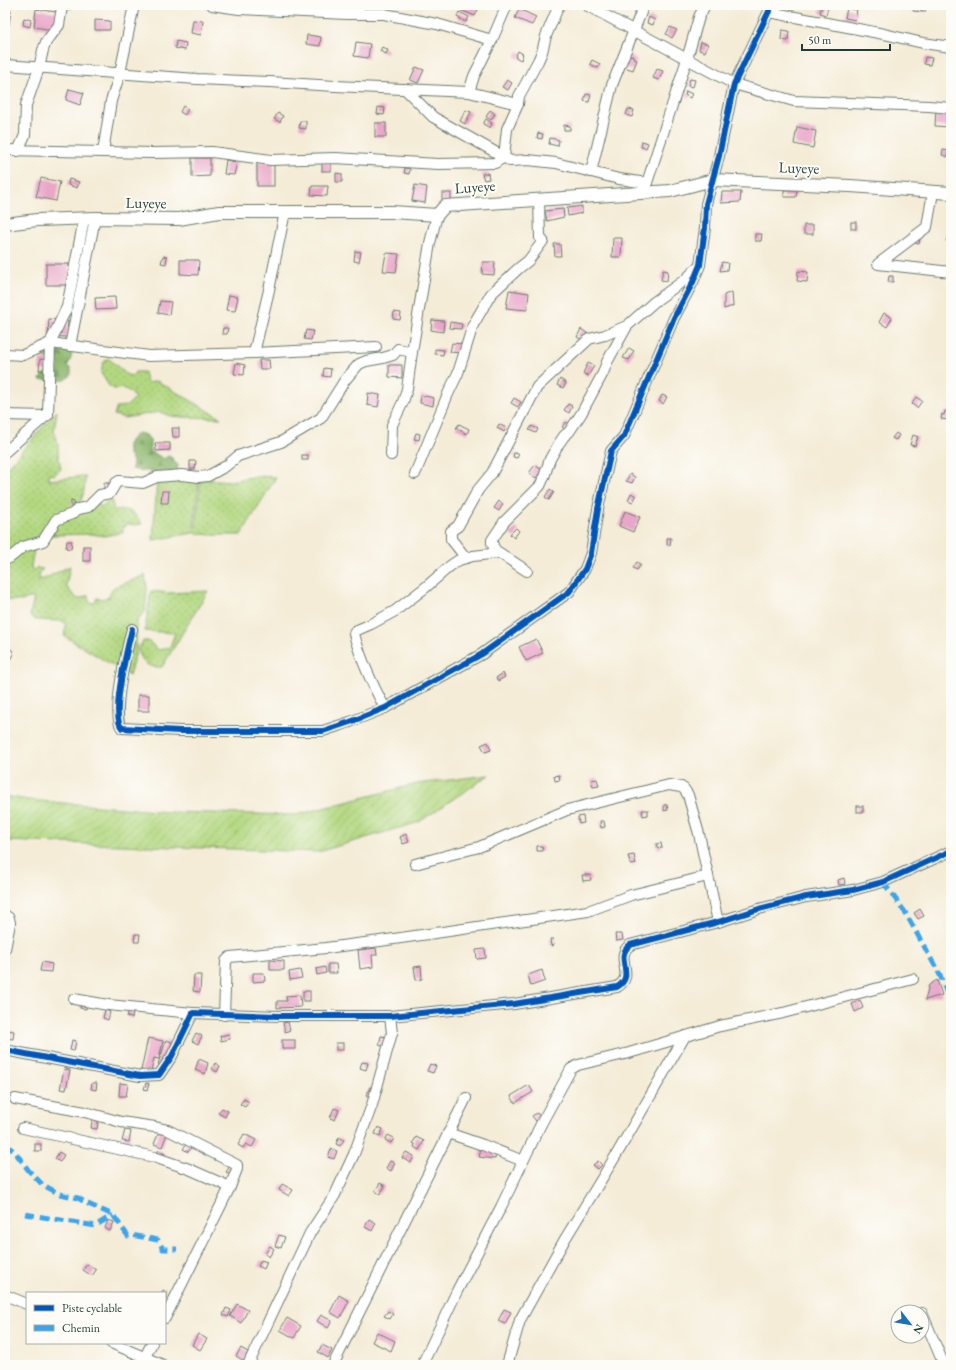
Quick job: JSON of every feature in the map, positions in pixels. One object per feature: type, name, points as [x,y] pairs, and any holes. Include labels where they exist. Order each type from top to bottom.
[{"type":"street","points":[[18,151],[25,135],[26,105],[43,50],[46,42],[59,25],[62,8],[67,5]]},
{"type":"street","points":[[104,152],[111,102],[120,73],[134,5]]},
{"type":"street","points":[[212,5],[347,14],[384,14],[437,24],[492,40]]},
{"type":"street","points":[[469,92],[474,76],[507,5]]},
{"type":"street","points":[[504,157],[507,129],[518,104],[519,96],[542,52],[546,36],[559,5]]},
{"type":"street","points":[[586,5],[734,84],[794,101],[951,108]]},
{"type":"street","points":[[591,172],[612,85],[644,5]]},
{"type":"street","points":[[405,88],[433,117],[510,161],[528,160],[556,162],[619,179],[645,188],[687,59],[699,17],[705,5]]},
{"type":"street","points":[[132,629],[120,684],[118,722],[122,728],[180,731],[323,731],[385,708],[482,654],[571,590],[585,569],[591,553],[598,509],[611,451],[624,436],[674,318],[693,282],[700,265],[705,228],[706,204],[713,180],[734,84],[770,8],[923,43],[951,47]]},
{"type":"street","points":[[5,65],[197,79],[469,92],[518,104]]},
{"type":"street","points":[[5,150],[153,153],[212,152],[271,160],[335,158],[438,164],[495,163],[504,157]]},
{"type":"street","name":"Luyeye","points":[[5,224],[37,220],[179,220],[219,212],[392,212],[437,215],[445,206],[539,200],[645,188],[670,191],[713,180],[850,186],[951,193]]},
{"type":"street","points":[[933,192],[927,228],[878,264],[951,272]]},
{"type":"street","points":[[414,474],[458,373],[473,325],[491,294],[528,261],[543,241],[540,238],[539,200]]},
{"type":"street","points":[[254,353],[285,212]]},
{"type":"street","points":[[391,455],[392,425],[403,402],[407,389],[430,243],[437,215]]},
{"type":"street","points":[[5,452],[48,415],[50,343],[67,307],[89,219]]},
{"type":"street","points":[[70,346],[89,219]]},
{"type":"street","points":[[527,571],[493,549],[492,540],[502,525],[540,486],[550,459],[564,436],[569,432],[581,414],[604,374],[607,362],[627,326],[654,302],[686,279],[700,265]]},
{"type":"street","points":[[466,558],[451,539],[451,531],[458,526],[478,490],[492,473],[537,387],[589,339],[605,335],[627,326]]},
{"type":"street","points":[[5,354],[23,355],[50,343],[149,356],[376,347]]},
{"type":"street","points":[[5,560],[23,547],[43,542],[56,520],[72,514],[78,509],[88,507],[100,495],[110,493],[119,481],[143,483],[157,477],[208,476],[226,466],[238,456],[281,442],[321,418],[345,380],[359,364],[366,361],[383,358],[393,354],[398,349],[412,352]]},
{"type":"street","points":[[5,415],[46,416]]},
{"type":"street","points":[[385,708],[375,689],[358,648],[354,634],[355,632],[395,611],[459,560],[473,556],[499,553]]},
{"type":"street","points":[[415,864],[478,847],[567,810],[674,785],[684,789],[688,795],[699,834],[718,922]]},
{"type":"street","points":[[74,999],[108,1005],[224,1015],[390,1016],[514,1004],[617,987],[623,984],[626,979],[623,954],[625,949],[630,945],[718,922],[806,896],[853,890],[883,882],[951,851]]},
{"type":"street","points":[[224,1015],[226,961],[230,957],[365,943],[588,911],[631,895],[708,876]]},
{"type":"street","points":[[5,915],[9,918],[10,922],[5,949]]},
{"type":"street","points":[[422,1365],[457,1291],[541,1124],[571,1069],[578,1065],[629,1053],[720,1026],[783,1013],[913,979]]},
{"type":"street","points":[[5,1050],[140,1076],[159,1075],[172,1056],[193,1013]]},
{"type":"street","points":[[248,1365],[310,1232],[335,1195],[354,1154],[372,1105],[392,1033],[390,1016]]},
{"type":"street","points":[[507,1365],[520,1320],[565,1239],[618,1152],[685,1036]]},
{"type":"street","points":[[333,1365],[466,1098]]},
{"type":"street","points":[[15,1099],[85,1112],[121,1122],[155,1126],[168,1130],[237,1165],[237,1169],[230,1186],[166,1316]]},
{"type":"street","points":[[23,1128],[154,1157],[189,1169],[230,1186]]},
{"type":"street","points":[[448,1133],[523,1161]]},
{"type":"street","points":[[5,1295],[26,1304]]},
{"type":"street","points":[[930,1332],[944,1365]]},
{"type":"street","points":[[112,1344],[163,1365]]},
{"type":"street","points":[[145,1357],[152,1344]]},
{"type":"green space","points":[[46,345],[55,348],[59,347],[72,354],[67,366],[71,369],[71,375],[66,380],[61,380],[52,387],[50,380],[40,380],[43,374],[52,371],[59,364],[57,356],[47,358],[38,353]]},
{"type":"green space","points":[[108,358],[127,375],[133,376],[135,372],[144,372],[148,383],[157,381],[221,418],[170,416],[160,412],[124,418],[114,415],[117,407],[127,406],[135,398],[126,389],[114,389],[109,386],[101,373],[103,363]]},
{"type":"green space","points":[[57,411],[54,432],[58,444],[61,469],[54,475],[48,474],[49,480],[85,476],[84,492],[78,506],[97,502],[101,507],[111,498],[114,510],[131,512],[142,524],[127,524],[123,527],[123,532],[104,536],[92,534],[53,535],[46,537],[35,544],[31,566],[33,571],[36,568],[43,569],[39,573],[39,579],[44,579],[70,566],[66,586],[78,599],[88,595],[89,602],[94,603],[97,598],[103,599],[109,597],[112,589],[115,587],[145,575],[147,588],[145,612],[137,620],[136,652],[129,675],[64,636],[66,626],[64,621],[36,620],[30,616],[34,598],[28,598],[22,601],[5,600],[5,465],[9,465]]},
{"type":"green space","points":[[138,433],[146,435],[150,440],[150,454],[152,452],[164,459],[168,456],[172,458],[178,465],[177,471],[155,472],[132,469],[133,461],[128,453],[128,446],[131,439]]},
{"type":"green space","points":[[256,476],[276,477],[241,535],[211,535],[195,533],[201,479],[231,481]]},
{"type":"green space","points":[[157,479],[199,480],[193,533],[153,540]]},
{"type":"green space","points":[[151,591],[169,593],[208,591],[162,667],[153,667],[146,664],[138,650],[143,641],[148,641],[159,650],[170,647],[175,633],[145,631]]},
{"type":"green space","points":[[489,775],[419,822],[318,852],[5,841],[5,796],[28,800],[168,812],[296,815],[416,784]]},
{"type":"building","points":[[462,5],[480,5],[475,16],[460,10]]},
{"type":"building","points":[[822,5],[828,7],[826,15],[820,13]]},
{"type":"building","points":[[914,5],[926,5],[925,12],[913,11]]},
{"type":"building","points":[[847,8],[857,10],[855,20],[845,18]]},
{"type":"building","points":[[5,9],[11,10],[9,25],[5,25]]},
{"type":"building","points":[[36,9],[56,12],[54,30],[34,27]]},
{"type":"building","points":[[519,9],[536,17],[532,25],[515,18]]},
{"type":"building","points":[[459,12],[469,17],[466,22],[457,17]]},
{"type":"building","points":[[649,17],[655,20],[653,25],[647,23]]},
{"type":"building","points":[[24,18],[31,20],[30,27],[23,25]]},
{"type":"building","points":[[95,20],[110,21],[110,30],[95,30]]},
{"type":"building","points":[[193,20],[203,21],[201,35],[191,33]]},
{"type":"building","points":[[670,27],[677,30],[672,38],[666,34]]},
{"type":"building","points":[[782,30],[789,31],[788,41],[781,40]]},
{"type":"building","points":[[307,35],[321,37],[320,46],[306,44]]},
{"type":"building","points":[[176,41],[186,43],[185,50],[175,48]]},
{"type":"building","points":[[356,42],[370,44],[368,58],[354,56]]},
{"type":"building","points":[[701,42],[708,44],[705,52],[699,50]]},
{"type":"building","points":[[382,47],[388,50],[386,54],[380,51]]},
{"type":"building","points":[[518,51],[523,54],[521,60],[515,57]]},
{"type":"building","points":[[629,55],[633,56],[634,59],[637,60],[633,70],[624,67]]},
{"type":"building","points":[[925,57],[932,58],[930,65],[924,64]]},
{"type":"building","points":[[592,60],[600,64],[598,68],[590,64]]},
{"type":"building","points":[[416,67],[424,70],[418,83],[410,80]]},
{"type":"building","points":[[657,69],[663,71],[659,80],[653,78]]},
{"type":"building","points":[[690,79],[695,80],[693,87],[688,86]]},
{"type":"building","points":[[507,80],[512,83],[508,90],[502,87]]},
{"type":"building","points":[[69,89],[84,93],[80,105],[66,100]]},
{"type":"building","points":[[686,91],[692,94],[690,98],[685,95]]},
{"type":"building","points":[[586,94],[591,95],[589,102],[584,101]]},
{"type":"building","points":[[183,106],[188,109],[185,115],[180,112]]},
{"type":"building","points":[[378,107],[385,108],[384,115],[377,114]]},
{"type":"building","points":[[936,108],[951,109],[950,127],[935,126]]},
{"type":"building","points":[[628,109],[634,110],[632,117],[626,115]]},
{"type":"building","points":[[466,110],[471,112],[465,124],[460,121]]},
{"type":"building","points":[[490,110],[495,114],[491,120],[486,117]]},
{"type":"building","points":[[278,113],[283,116],[280,122],[274,119]]},
{"type":"building","points":[[486,119],[492,123],[490,128],[483,124]]},
{"type":"building","points":[[300,121],[306,121],[306,129],[299,128]]},
{"type":"building","points":[[375,123],[386,123],[386,137],[375,137]]},
{"type":"building","points":[[564,125],[570,126],[570,130],[564,130]]},
{"type":"building","points":[[797,127],[816,131],[813,148],[794,144]]},
{"type":"building","points":[[538,133],[543,134],[542,139],[537,138]]},
{"type":"building","points":[[550,138],[559,140],[558,146],[549,144]]},
{"type":"building","points":[[642,141],[648,143],[646,148],[641,147]]},
{"type":"building","points":[[943,150],[949,151],[947,157],[942,155]]},
{"type":"building","points":[[192,158],[210,158],[210,176],[192,177]]},
{"type":"building","points":[[226,160],[237,162],[234,175],[224,174]]},
{"type":"building","points":[[257,162],[274,162],[274,186],[257,186]]},
{"type":"building","points":[[322,163],[331,163],[331,171],[322,171]]},
{"type":"building","points":[[5,164],[8,165],[6,178],[5,178]]},
{"type":"building","points":[[405,168],[410,169],[409,174],[404,173]]},
{"type":"building","points":[[336,173],[342,174],[342,182],[336,182]]},
{"type":"building","points":[[488,173],[489,179],[484,180],[482,174]]},
{"type":"building","points":[[41,178],[60,182],[56,201],[36,197]]},
{"type":"building","points":[[69,179],[79,182],[77,188],[68,185]]},
{"type":"building","points":[[415,185],[427,187],[425,203],[412,201]]},
{"type":"building","points":[[312,186],[328,186],[327,196],[311,195]]},
{"type":"building","points":[[784,190],[797,190],[796,197],[784,197]]},
{"type":"building","points":[[722,192],[741,192],[740,202],[721,203]]},
{"type":"building","points":[[442,193],[451,193],[451,201],[442,201]]},
{"type":"building","points":[[582,206],[582,213],[568,216],[567,208]]},
{"type":"building","points":[[563,209],[564,217],[547,221],[545,211]]},
{"type":"building","points":[[851,222],[856,222],[856,229],[851,229]]},
{"type":"building","points":[[804,225],[813,225],[813,234],[804,234]]},
{"type":"building","points":[[755,234],[762,234],[761,241],[755,241]]},
{"type":"building","points":[[948,236],[951,237],[951,243],[946,241]]},
{"type":"building","points":[[916,237],[920,238],[919,244],[915,243]]},
{"type":"building","points":[[613,238],[622,238],[621,257],[612,257]]},
{"type":"building","points":[[554,244],[560,244],[561,256],[555,256]]},
{"type":"building","points":[[355,251],[361,252],[359,262],[354,261]]},
{"type":"building","points":[[386,253],[399,254],[396,272],[383,271]]},
{"type":"building","points":[[163,256],[167,257],[166,264],[161,263]]},
{"type":"building","points":[[180,260],[199,260],[198,275],[180,274]]},
{"type":"building","points":[[483,262],[495,262],[494,275],[482,274]]},
{"type":"building","points":[[722,262],[728,263],[727,270],[720,271]]},
{"type":"building","points":[[46,264],[69,264],[69,285],[46,285]]},
{"type":"building","points":[[663,270],[668,271],[667,281],[661,280]]},
{"type":"building","points":[[798,271],[808,272],[807,282],[797,281]]},
{"type":"building","points":[[889,276],[893,276],[893,282],[888,282]]},
{"type":"building","points":[[509,290],[529,293],[527,310],[506,308]]},
{"type":"building","points":[[732,292],[733,306],[724,309],[724,295]]},
{"type":"building","points":[[229,295],[238,297],[235,311],[226,310]]},
{"type":"building","points":[[115,297],[116,309],[96,310],[95,298]]},
{"type":"building","points":[[160,301],[171,302],[169,315],[158,313]]},
{"type":"building","points":[[394,312],[401,313],[400,320],[393,319]]},
{"type":"building","points":[[884,313],[892,318],[887,327],[879,322]]},
{"type":"building","points":[[49,319],[68,321],[67,337],[48,336]]},
{"type":"building","points":[[432,320],[444,321],[443,332],[431,330]]},
{"type":"building","points":[[450,322],[462,324],[461,329],[449,328]]},
{"type":"building","points":[[223,328],[228,328],[227,334],[222,334]]},
{"type":"building","points":[[581,329],[587,333],[582,340],[577,337]]},
{"type":"building","points":[[306,330],[313,331],[311,340],[304,339]]},
{"type":"building","points":[[452,343],[463,344],[461,353],[450,352]]},
{"type":"building","points":[[629,348],[634,351],[629,360],[623,358]]},
{"type":"building","points":[[435,349],[444,350],[443,355],[435,354]]},
{"type":"building","points":[[40,359],[48,360],[46,371],[39,370]]},
{"type":"building","points":[[259,360],[269,360],[270,369],[260,369]]},
{"type":"building","points":[[236,363],[245,365],[244,375],[234,374]]},
{"type":"building","points":[[588,363],[594,366],[588,376],[583,373]]},
{"type":"building","points":[[389,365],[402,365],[402,378],[389,377]]},
{"type":"building","points":[[324,368],[331,369],[330,377],[323,376]]},
{"type":"building","points":[[560,379],[566,383],[563,388],[557,385]]},
{"type":"building","points":[[368,393],[380,395],[378,407],[367,405]]},
{"type":"building","points":[[421,395],[434,398],[433,406],[420,403]]},
{"type":"building","points":[[662,395],[667,397],[663,404],[659,401]]},
{"type":"building","points":[[916,397],[922,401],[917,408],[912,404]]},
{"type":"building","points":[[514,398],[521,402],[518,407],[511,403]]},
{"type":"building","points":[[568,404],[572,406],[569,413],[564,410]]},
{"type":"building","points":[[945,411],[950,412],[948,420],[941,419],[942,414],[944,415]]},
{"type":"building","points":[[566,422],[570,425],[567,430],[562,427]]},
{"type":"building","points":[[459,424],[469,429],[467,434],[456,428]]},
{"type":"building","points":[[499,424],[506,428],[504,432],[497,428]]},
{"type":"building","points":[[532,426],[538,429],[536,433],[529,430]]},
{"type":"building","points":[[172,428],[179,428],[179,437],[173,437]]},
{"type":"building","points":[[416,433],[420,434],[419,440],[414,439]]},
{"type":"building","points":[[896,433],[899,435],[896,440],[892,438]]},
{"type":"building","points":[[913,435],[918,437],[915,446],[910,445]]},
{"type":"building","points":[[155,443],[170,443],[170,450],[156,451]]},
{"type":"building","points":[[514,453],[519,454],[517,458],[513,457]]},
{"type":"building","points":[[302,455],[308,455],[308,460],[302,460]]},
{"type":"building","points":[[190,461],[196,461],[195,469],[190,469]]},
{"type":"building","points":[[535,465],[542,470],[536,478],[529,473]]},
{"type":"building","points":[[630,474],[635,477],[632,483],[626,481]]},
{"type":"building","points":[[104,483],[109,483],[109,491],[104,491]]},
{"type":"building","points":[[550,489],[554,492],[549,500],[545,497]]},
{"type":"building","points":[[162,491],[169,491],[168,503],[161,503]]},
{"type":"building","points":[[631,493],[636,496],[633,502],[628,500]]},
{"type":"building","points":[[71,501],[74,501],[74,506],[71,506]]},
{"type":"building","points":[[499,501],[503,504],[499,511],[494,508]]},
{"type":"building","points":[[625,511],[640,517],[633,532],[619,526]]},
{"type":"building","points":[[516,528],[519,531],[514,538],[510,534]]},
{"type":"building","points":[[667,538],[671,538],[670,545],[667,545]]},
{"type":"building","points":[[67,541],[72,541],[71,549],[66,548]]},
{"type":"building","points":[[83,546],[90,546],[90,561],[83,561]]},
{"type":"building","points":[[637,562],[641,565],[637,570],[633,568]]},
{"type":"building","points":[[536,639],[543,653],[526,661],[519,647]]},
{"type":"building","points":[[503,673],[505,677],[498,681],[496,678]]},
{"type":"building","points":[[138,695],[149,695],[149,711],[138,711]]},
{"type":"building","points":[[488,742],[491,750],[485,752],[481,745]]},
{"type":"building","points":[[559,775],[560,780],[555,781],[554,776]]},
{"type":"building","points":[[597,779],[599,786],[593,787],[591,780]]},
{"type":"building","points":[[664,805],[667,805],[668,810],[664,811]]},
{"type":"building","points":[[857,806],[863,806],[863,812],[857,812]]},
{"type":"building","points":[[642,810],[648,810],[648,815],[643,816]]},
{"type":"building","points":[[583,816],[584,823],[579,824],[578,817]]},
{"type":"building","points":[[600,821],[604,821],[605,827],[601,828]]},
{"type":"building","points":[[406,834],[409,842],[403,844],[400,837]]},
{"type":"building","points":[[661,843],[662,848],[658,849],[656,844]]},
{"type":"building","points":[[537,846],[542,846],[543,851],[537,851]]},
{"type":"building","points":[[634,855],[636,864],[631,865],[628,856]]},
{"type":"building","points":[[582,875],[590,875],[591,880],[583,881]]},
{"type":"building","points":[[844,878],[845,884],[839,885],[838,880]]},
{"type":"building","points":[[920,909],[924,916],[918,919],[914,913]]},
{"type":"building","points":[[135,934],[140,934],[139,942],[134,942]]},
{"type":"building","points":[[615,934],[622,934],[623,940],[616,941]]},
{"type":"building","points":[[550,939],[553,939],[554,945],[551,946]]},
{"type":"building","points":[[376,948],[377,955],[372,955],[373,967],[360,969],[358,950]]},
{"type":"building","points":[[485,949],[486,958],[477,959],[476,950]]},
{"type":"building","points":[[270,960],[284,961],[284,970],[270,970]]},
{"type":"building","points":[[42,962],[52,964],[51,972],[40,971]]},
{"type":"building","points":[[328,964],[336,964],[337,973],[328,973]]},
{"type":"building","points":[[421,966],[422,979],[416,980],[414,967]]},
{"type":"building","points":[[325,967],[326,973],[317,975],[316,969]]},
{"type":"building","points":[[300,970],[302,978],[290,980],[289,972]]},
{"type":"building","points":[[542,970],[545,981],[531,986],[528,975]]},
{"type":"building","points":[[253,973],[264,973],[265,981],[253,982]]},
{"type":"building","points":[[194,975],[201,975],[200,992],[193,991]]},
{"type":"building","points":[[937,980],[942,995],[925,1000],[929,985]]},
{"type":"building","points":[[303,991],[310,991],[310,1001],[303,1001]]},
{"type":"building","points":[[300,995],[301,1007],[277,1008],[277,1001],[287,1001],[286,996]]},
{"type":"building","points":[[860,1000],[863,1008],[855,1012],[852,1004]]},
{"type":"building","points":[[81,1002],[88,1003],[86,1009],[80,1008]]},
{"type":"building","points":[[129,1008],[134,1009],[132,1018],[127,1017]]},
{"type":"building","points":[[105,1010],[110,1012],[108,1020],[103,1018]]},
{"type":"building","points":[[288,1022],[290,1030],[285,1032],[283,1023]]},
{"type":"building","points":[[7,1030],[14,1031],[13,1039],[5,1038]]},
{"type":"building","points":[[196,1033],[202,1036],[198,1044],[192,1041]]},
{"type":"building","points":[[229,1034],[230,1039],[221,1041],[220,1036]]},
{"type":"building","points":[[381,1036],[388,1037],[386,1047],[379,1045]]},
{"type":"building","points":[[148,1038],[163,1041],[159,1059],[154,1058],[151,1072],[141,1070]]},
{"type":"building","points":[[72,1040],[76,1041],[74,1051],[70,1050]]},
{"type":"building","points":[[166,1040],[172,1042],[165,1066],[158,1064]]},
{"type":"building","points":[[282,1040],[295,1040],[295,1049],[282,1049]]},
{"type":"building","points":[[336,1043],[343,1043],[343,1050],[336,1050]]},
{"type":"building","points":[[199,1059],[208,1063],[205,1074],[195,1070]]},
{"type":"building","points":[[362,1062],[368,1063],[366,1070],[360,1068]]},
{"type":"building","points":[[215,1063],[220,1066],[217,1072],[212,1069]]},
{"type":"building","points":[[430,1064],[436,1066],[433,1073],[427,1071]]},
{"type":"building","points":[[64,1069],[70,1070],[66,1090],[60,1089]]},
{"type":"building","points":[[92,1083],[97,1083],[96,1090],[91,1089]]},
{"type":"building","points":[[120,1083],[128,1084],[126,1096],[119,1096]]},
{"type":"building","points":[[146,1083],[149,1084],[147,1090],[144,1089]]},
{"type":"building","points":[[529,1085],[533,1092],[515,1103],[511,1096]]},
{"type":"building","points":[[370,1087],[375,1090],[370,1098],[366,1095]]},
{"type":"building","points":[[244,1099],[249,1102],[245,1107],[240,1104]]},
{"type":"building","points":[[222,1108],[228,1111],[225,1117],[218,1113]]},
{"type":"building","points":[[334,1108],[339,1110],[335,1120],[330,1118]]},
{"type":"building","points":[[537,1113],[541,1118],[536,1121],[532,1116]]},
{"type":"building","points":[[93,1115],[99,1116],[97,1129],[91,1128]]},
{"type":"building","points":[[378,1127],[383,1129],[380,1136],[375,1134]]},
{"type":"building","points":[[125,1130],[131,1131],[129,1142],[122,1141]]},
{"type":"building","points":[[159,1132],[167,1134],[162,1147],[154,1144]]},
{"type":"building","points":[[244,1134],[256,1140],[252,1147],[246,1144],[243,1148],[238,1145]]},
{"type":"building","points":[[388,1135],[394,1138],[391,1143],[385,1140]]},
{"type":"building","points":[[339,1137],[344,1140],[340,1146],[336,1144]]},
{"type":"building","points":[[416,1137],[424,1141],[419,1150],[414,1147],[415,1144],[413,1143]]},
{"type":"building","points":[[187,1143],[192,1146],[188,1152],[183,1149]]},
{"type":"building","points":[[35,1144],[41,1144],[41,1151],[35,1151]]},
{"type":"building","points":[[331,1149],[337,1151],[334,1159],[328,1157]]},
{"type":"building","points":[[481,1149],[496,1151],[495,1159],[479,1157]]},
{"type":"building","points":[[159,1150],[165,1154],[162,1158],[156,1154]]},
{"type":"building","points":[[59,1152],[64,1155],[60,1162],[55,1159]]},
{"type":"building","points":[[406,1152],[414,1156],[411,1163],[402,1158]]},
{"type":"building","points":[[390,1161],[395,1163],[391,1171],[386,1168]]},
{"type":"building","points":[[598,1161],[602,1165],[598,1169],[593,1165]]},
{"type":"building","points":[[230,1166],[234,1169],[231,1174],[226,1172]]},
{"type":"building","points":[[380,1183],[385,1186],[380,1194],[375,1191]]},
{"type":"building","points":[[282,1184],[293,1190],[289,1196],[279,1190]]},
{"type":"building","points":[[369,1219],[376,1223],[372,1231],[365,1227]]},
{"type":"building","points":[[108,1220],[114,1222],[110,1231],[105,1228]]},
{"type":"building","points":[[279,1235],[285,1237],[281,1248],[275,1246]]},
{"type":"building","points":[[270,1246],[274,1249],[269,1257],[265,1254]]},
{"type":"building","points":[[261,1260],[267,1262],[264,1269],[258,1266]]},
{"type":"building","points":[[87,1264],[96,1270],[92,1276],[83,1270]]},
{"type":"building","points":[[339,1295],[349,1301],[340,1318],[330,1312]]},
{"type":"building","points":[[237,1304],[248,1310],[241,1323],[230,1316]]},
{"type":"building","points":[[226,1308],[231,1310],[228,1317],[223,1315]]},
{"type":"building","points":[[504,1309],[511,1312],[505,1324],[498,1321]]},
{"type":"building","points":[[388,1311],[393,1314],[390,1319],[384,1316]]},
{"type":"building","points":[[321,1315],[332,1321],[328,1328],[317,1321]]},
{"type":"building","points":[[287,1318],[301,1326],[294,1338],[280,1330]]},
{"type":"building","points":[[377,1332],[395,1341],[391,1351],[372,1342]]},
{"type":"building","points":[[198,1334],[207,1339],[200,1350],[192,1345]]},
{"type":"building","points":[[322,1345],[332,1350],[328,1358],[318,1352]]},
{"type":"building","points":[[241,1348],[248,1352],[244,1361],[236,1356]]},
{"type":"marked path","points":[[883,882],[905,912],[940,975],[951,1004]]},
{"type":"marked path","points":[[5,1144],[15,1152],[29,1171],[43,1185],[60,1194],[78,1198],[113,1215],[128,1236],[131,1235],[158,1240],[163,1249],[177,1249]]},
{"type":"marked path","points":[[25,1214],[95,1226],[113,1215]]},
{"type":"cycle path","points":[[132,629],[119,696],[119,721],[122,728],[180,731],[323,731],[385,708],[482,654],[569,592],[585,569],[591,553],[598,509],[611,451],[624,436],[674,318],[693,282],[700,265],[705,228],[706,204],[719,156],[734,84],[772,5]]},
{"type":"cycle path","points":[[5,1050],[140,1076],[159,1075],[172,1056],[193,1013],[279,1016],[390,1016],[514,1004],[617,987],[623,982],[625,977],[624,955],[625,950],[630,945],[806,897],[853,890],[883,882],[951,851]]}]
